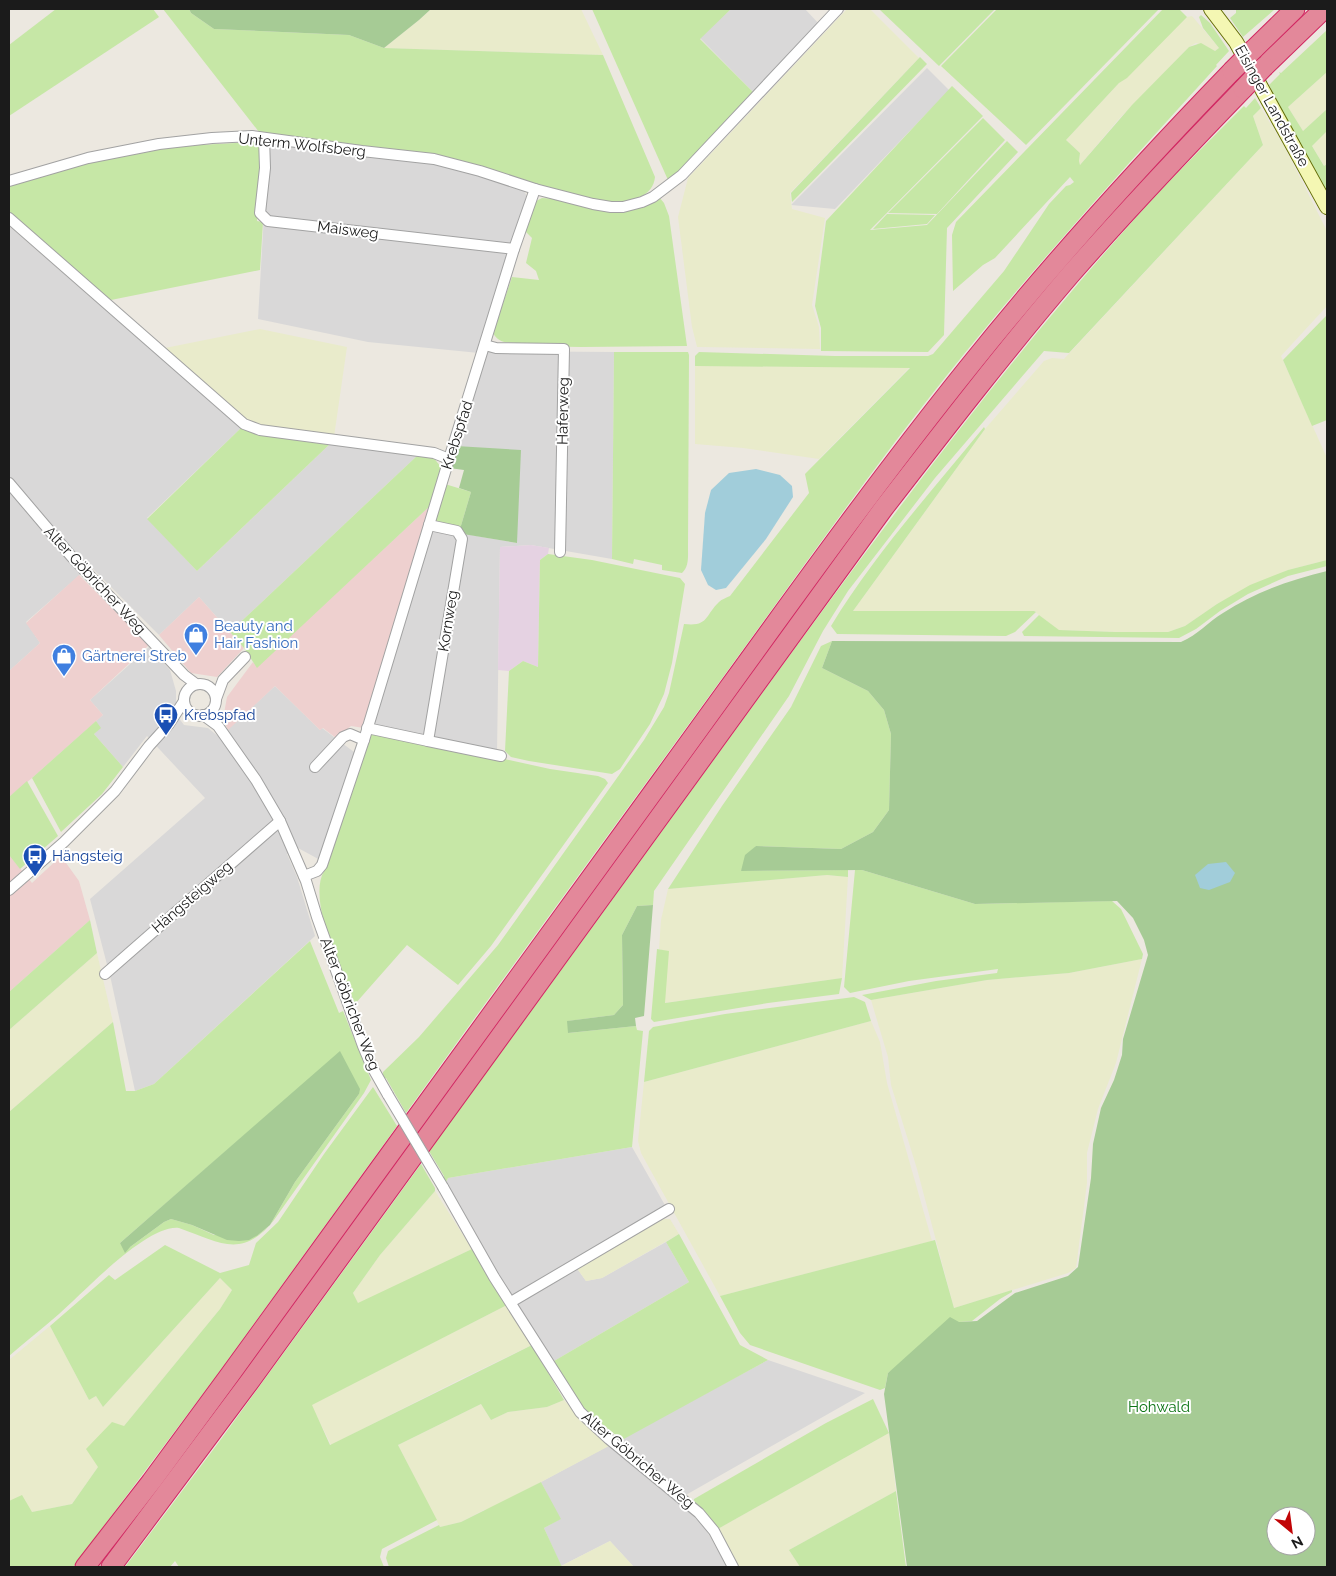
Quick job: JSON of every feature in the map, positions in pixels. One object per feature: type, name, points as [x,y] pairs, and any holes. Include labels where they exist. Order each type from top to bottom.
[{"type":"highway","points":[[85,1567],[230,1376],[866,499],[926,421],[1012,314],[1089,224],[1232,70],[1295,9]]},
{"type":"highway","points":[[111,1567],[255,1373],[842,565],[942,432],[1071,275],[1162,173],[1264,67],[1324,9]]},
{"type":"main road","name":"Eisinger Landstraße","points":[[1211,9],[1236,42],[1327,207]]},
{"type":"street","name":"Unterm Wolfsberg","points":[[9,181],[88,158],[159,144],[252,136],[434,159],[593,204],[611,207],[631,206],[652,197],[682,175],[699,159],[838,9]]},
{"type":"street","name":"Maisweg","points":[[264,138],[265,168],[260,213],[268,221],[514,249]]},
{"type":"street","name":"Krebspfad","points":[[304,876],[317,871],[322,865],[364,740],[514,249],[535,189]]},
{"type":"street","points":[[9,218],[244,424],[260,430],[434,454],[449,459]]},
{"type":"street","name":"Haferweg","points":[[485,345],[496,348],[564,349],[560,552]]},
{"type":"street","name":"Alter Göbricher Weg","points":[[9,483],[71,556],[184,675],[192,686]]},
{"type":"street","name":"Kornweg","points":[[428,741],[462,539],[457,531],[429,525]]},
{"type":"street","points":[[169,724],[198,714],[208,714],[215,703],[223,680],[245,656]]},
{"type":"street","points":[[9,890],[64,842],[115,791],[149,746],[169,724],[192,686],[208,686],[223,680]]},
{"type":"street","points":[[208,686],[214,692],[215,703]]},
{"type":"street","points":[[184,701],[187,709],[198,714]]},
{"type":"street","name":"Alter Göbricher Weg","points":[[215,703],[218,726]]},
{"type":"street","name":"Alter Göbricher Weg","points":[[198,714],[218,726],[256,780],[280,821],[304,876],[371,1065],[444,1187],[494,1277],[580,1412],[615,1444],[699,1513],[714,1532],[733,1567]]},
{"type":"street","points":[[367,728],[501,756]]},
{"type":"street","points":[[315,768],[343,737],[350,734],[364,740]]},
{"type":"street","name":"Hängsteigweg","points":[[105,974],[280,821]]},
{"type":"street","points":[[511,1302],[670,1210]]},
{"type":"shaded area","points":[[731,9],[805,9],[820,25],[755,94],[700,38]]},
{"type":"shaded area","points":[[927,68],[949,90],[835,209],[791,205]]},
{"type":"shaded area","points":[[283,143],[436,163],[522,188],[527,196],[479,353],[368,342],[258,319],[268,145]]},
{"type":"shaded area","points":[[9,226],[241,428],[147,518],[197,571],[332,442],[419,454],[230,632],[199,597],[159,635],[90,566],[26,622],[40,643],[9,671]]},
{"type":"shaded area","points":[[487,351],[614,352],[612,559],[531,545],[500,547],[497,753],[374,728],[371,724],[430,528],[517,543],[456,446]]},
{"type":"shaded area","points":[[432,504],[364,728],[351,726],[336,738],[323,728],[320,730],[275,686],[228,730],[223,719],[227,697],[253,662],[257,667]]},
{"type":"shaded area","points":[[531,545],[549,548],[548,554],[540,560],[538,667],[523,661],[509,671],[498,670],[500,547]]},
{"type":"shaded area","points":[[79,575],[149,645],[90,700],[103,715],[9,797],[9,671],[40,643],[26,623]]},
{"type":"shaded area","points":[[199,597],[244,648],[217,677],[191,673],[159,635]]},
{"type":"shaded area","points":[[149,647],[170,670],[176,691],[176,703],[172,709],[184,725],[208,728],[219,737],[275,686],[320,730],[322,728],[354,752],[322,861],[298,848],[287,854],[297,877],[315,936],[154,1084],[135,1091],[111,980],[90,899],[205,798],[147,736],[123,767],[94,734],[100,728],[96,721],[103,715],[90,700]]},
{"type":"shaded area","points":[[9,855],[32,883],[61,856],[79,881],[90,920],[9,992]]},
{"type":"shaded area","points":[[632,1147],[666,1207],[573,1263],[586,1281],[602,1278],[666,1242],[689,1282],[554,1361],[509,1294],[446,1182],[448,1178]]},
{"type":"shaded area","points":[[768,1360],[865,1393],[677,1500],[704,1526],[727,1567],[634,1567],[610,1541],[561,1566],[544,1528],[560,1519],[541,1482]]},
{"type":"green space","points":[[56,9],[153,9],[159,17],[9,116],[9,45]]},
{"type":"green space","points":[[163,9],[189,9],[191,13],[214,29],[349,35],[384,48],[603,55],[655,177],[653,184],[641,197],[615,204],[366,147],[259,132]]},
{"type":"green space","points":[[189,9],[431,9],[384,48],[349,35],[214,29],[191,13]]},
{"type":"green space","points":[[431,9],[581,9],[603,55],[384,48]]},
{"type":"green space","points":[[592,9],[731,9],[700,39],[755,94],[696,158],[668,180]]},
{"type":"green space","points":[[847,9],[870,9],[919,58],[790,193],[792,209],[825,218],[812,305],[819,327],[820,349],[697,347],[692,327],[678,217],[688,178]]},
{"type":"green space","points":[[879,9],[995,9],[939,66]]},
{"type":"green space","points":[[997,9],[1159,9],[1026,145],[941,66]]},
{"type":"green space","points":[[1163,9],[1179,9],[1187,17],[1127,78],[1119,83],[1066,140],[1080,153],[1080,165],[1132,105],[1189,47],[1201,43],[1215,51],[1219,48],[1203,28],[1199,17],[1201,15],[1210,23],[1229,51],[1040,263],[950,371],[823,539],[406,1113],[386,1078],[383,1079],[383,1072],[419,1037],[498,945],[644,740],[664,707],[669,693],[684,624],[698,624],[702,622],[719,602],[730,596],[809,493],[805,474],[910,368],[695,366],[695,356],[699,352],[835,356],[928,356],[933,354],[1004,271],[1049,204],[1066,186],[1074,182],[1070,177],[995,258],[983,265],[953,291],[952,235],[956,222]]},
{"type":"green space","points":[[1236,9],[1275,9],[1243,37],[1230,18],[1236,13]]},
{"type":"green space","points":[[1192,16],[1219,48],[1215,51],[1196,43],[1189,47],[1117,121],[1080,165],[1080,153],[1066,140],[1119,83],[1177,26],[1187,17]]},
{"type":"green space","points":[[1327,30],[1327,72],[1288,107],[1303,131],[1327,109],[1327,131],[1312,146],[1324,166],[1327,164],[1327,194],[1269,85],[1280,74],[1279,72],[1281,73]]},
{"type":"green space","points":[[920,57],[927,64],[792,202],[791,193]]},
{"type":"green space","points":[[1327,72],[1327,109],[1303,131],[1288,107]]},
{"type":"green space","points":[[1234,80],[1237,83],[911,458],[257,1356],[106,1559],[98,1567],[909,457],[1011,328],[1121,201]]},
{"type":"green space","points":[[952,86],[983,116],[870,230],[927,225],[1007,141],[1018,152],[947,228],[944,335],[928,352],[821,351],[821,328],[815,306],[826,221]]},
{"type":"green space","points":[[1255,98],[1261,108],[1253,116],[1263,145],[1069,353],[1044,351],[935,478],[848,591],[823,631],[789,696],[654,891],[653,905],[637,906],[622,935],[623,1005],[614,1015],[568,1021],[568,1033],[636,1026],[637,1030],[643,1031],[632,1147],[448,1178],[446,1182],[429,1151],[873,542],[1020,353],[1138,215],[1244,106],[1246,108]]},
{"type":"green space","points":[[1261,108],[1284,146],[1327,231],[1327,306],[1281,356],[1327,458],[1327,560],[1288,570],[1217,604],[1185,626],[1168,632],[1058,630],[1034,611],[853,611],[985,429],[1044,361],[1052,358],[1064,359],[1263,145],[1253,116]]},
{"type":"green space","points":[[983,118],[1005,140],[937,214],[888,213]]},
{"type":"green space","points":[[1327,131],[1327,164],[1324,166],[1312,146]]},
{"type":"green space","points":[[254,142],[260,145],[262,154],[257,221],[263,222],[260,270],[106,301],[9,213],[9,185],[86,163],[162,147]]},
{"type":"green space","points":[[659,197],[664,203],[669,216],[687,346],[523,346],[504,342],[496,338],[493,333],[512,277],[539,280],[536,271],[526,263],[532,238],[524,230],[536,201],[542,198],[558,199],[611,212]]},
{"type":"green space","points":[[887,214],[935,215],[927,224],[873,229]]},
{"type":"green space","points":[[1327,315],[1327,420],[1312,426],[1283,360]]},
{"type":"green space","points":[[260,329],[347,347],[334,437],[263,429],[242,419],[160,349]]},
{"type":"green space","points":[[614,352],[688,352],[689,355],[688,558],[686,568],[682,573],[662,570],[662,565],[634,559],[633,564],[612,559]]},
{"type":"green space","points":[[695,366],[910,367],[819,459],[743,448],[695,444]]},
{"type":"green space","points":[[984,427],[985,429],[853,611],[1036,612],[1015,632],[1006,636],[837,634],[831,626],[866,574],[904,524]]},
{"type":"green space","points":[[241,428],[332,442],[197,571],[147,519]]},
{"type":"green space","points":[[456,446],[521,450],[517,543],[463,534],[460,529],[471,492],[459,488],[464,470],[449,468]]},
{"type":"green space","points":[[419,454],[433,457],[441,467],[432,504],[257,668],[244,648],[230,632]]},
{"type":"green space","points":[[445,484],[471,492],[460,529],[438,524],[434,518]]},
{"type":"green space","points":[[548,554],[592,560],[680,578],[685,584],[672,663],[664,694],[650,724],[620,769],[612,774],[529,761],[511,757],[505,751],[509,671],[523,661],[538,667],[540,560]]},
{"type":"green space","points":[[1327,560],[1327,566],[1288,576],[1248,594],[1220,611],[1196,629],[1179,638],[1024,636],[1022,632],[1039,615],[1059,630],[1168,632],[1185,626],[1217,604],[1250,585],[1288,570]]},
{"type":"green space","name":"Hohwald","points":[[1327,571],[1327,1567],[907,1567],[884,1394],[888,1373],[950,1317],[959,1322],[977,1321],[1015,1293],[1068,1276],[1078,1267],[1091,1178],[1093,1144],[1101,1108],[1114,1080],[1122,1055],[1123,1039],[1148,955],[1144,940],[1133,918],[1117,901],[975,904],[862,870],[741,871],[745,855],[756,846],[841,849],[873,832],[889,810],[891,734],[884,710],[868,691],[822,668],[832,641],[1181,642],[1193,636],[1212,620],[1235,606],[1286,583]]},
{"type":"green space","points":[[832,641],[822,668],[868,691],[884,710],[891,734],[889,810],[873,832],[841,849],[756,846],[741,871],[848,870],[848,877],[827,875],[668,889],[722,806],[791,707],[821,646]]},
{"type":"green space","points":[[96,721],[101,728],[94,734],[123,767],[102,794],[61,832],[32,778]]},
{"type":"green space","points":[[369,733],[396,735],[550,769],[598,776],[605,779],[608,783],[491,946],[458,985],[407,945],[355,1004],[328,938],[320,900],[320,884]]},
{"type":"green space","points":[[27,781],[58,836],[20,869],[9,855],[9,797]]},
{"type":"green space","points":[[855,870],[862,870],[975,904],[1112,901],[1121,909],[1143,954],[1142,959],[1069,973],[987,980],[871,1000],[862,995],[936,981],[997,973],[998,969],[909,981],[850,993],[844,987]]},
{"type":"green space","points":[[827,875],[848,877],[842,978],[664,1003],[668,952],[659,949],[661,920],[668,889]]},
{"type":"green space","points":[[653,905],[644,1016],[635,1018],[636,1026],[568,1033],[567,1021],[614,1015],[623,1005],[622,935],[637,906]]},
{"type":"green space","points":[[90,920],[97,953],[9,1030],[9,992]]},
{"type":"green space","points":[[310,941],[339,1013],[343,1011],[371,1080],[364,1093],[271,1223],[295,1182],[359,1094],[340,1052],[120,1243],[130,1247],[171,1219],[192,1225],[214,1235],[258,1235],[240,1244],[218,1242],[179,1228],[166,1230],[150,1237],[116,1261],[59,1314],[9,1356],[9,1112],[113,1022],[126,1091],[135,1091],[154,1084]]},
{"type":"green space","points":[[657,949],[669,951],[665,1003],[842,978],[839,994],[768,1003],[654,1022],[651,1019]]},
{"type":"green space","points":[[97,953],[113,1022],[9,1112],[9,1030]]},
{"type":"green space","points":[[1142,959],[1116,1063],[1098,1109],[1087,1153],[1087,1183],[1076,1268],[1068,1273],[954,1308],[917,1169],[891,1085],[888,1057],[871,1000],[987,980],[1069,973]]},
{"type":"green space","points":[[854,997],[865,1002],[871,1021],[644,1082],[649,1031],[653,1027],[725,1014]]},
{"type":"green space","points":[[871,1021],[880,1042],[887,1083],[932,1241],[720,1296],[641,1153],[638,1141],[644,1082]]},
{"type":"green space","points":[[340,1051],[360,1089],[359,1094],[295,1182],[270,1225],[249,1240],[239,1241],[227,1240],[192,1225],[171,1219],[130,1247],[125,1253],[120,1243]]},
{"type":"green space","points":[[373,1087],[397,1126],[214,1379],[73,1567],[9,1567],[9,1501],[22,1495],[32,1512],[72,1504],[98,1467],[86,1449],[112,1422],[124,1426],[220,1309],[232,1290],[220,1278],[103,1407],[96,1396],[89,1400],[50,1326],[109,1275],[115,1280],[165,1245],[220,1273],[249,1265],[256,1243],[278,1222],[324,1154]]},
{"type":"green space","points":[[421,1164],[435,1191],[380,1255],[353,1293],[358,1303],[472,1249],[507,1305],[312,1405],[330,1445],[532,1345],[564,1400],[547,1407],[508,1412],[491,1420],[481,1404],[398,1445],[437,1520],[382,1549],[380,1557],[384,1567],[179,1567],[175,1561],[170,1567],[125,1567],[219,1442]]},
{"type":"green space","points":[[435,1191],[472,1249],[358,1304],[353,1293],[380,1255]]},
{"type":"green space","points":[[664,1219],[670,1219],[679,1234],[602,1278],[586,1281],[576,1267],[644,1228]]},
{"type":"green space","points":[[679,1234],[740,1345],[768,1360],[622,1440],[582,1408],[554,1361],[689,1282],[666,1242]]},
{"type":"green space","points":[[935,1240],[954,1308],[1012,1290],[1012,1292],[972,1321],[959,1322],[888,1373],[885,1388],[880,1390],[750,1345],[740,1333],[720,1296]]},
{"type":"green space","points":[[220,1278],[232,1290],[220,1309],[124,1426],[72,1504],[32,1512],[9,1501],[9,1360],[50,1326],[89,1400],[96,1396],[103,1407]]},
{"type":"green space","points":[[507,1305],[532,1345],[331,1445],[311,1405]]},
{"type":"green space","points":[[873,1399],[889,1433],[716,1530],[693,1503],[694,1499],[826,1423]]},
{"type":"green space","points":[[564,1400],[597,1436],[609,1446],[490,1509],[484,1510],[461,1522],[440,1527],[398,1445],[481,1404],[491,1420],[508,1412],[547,1407]]},
{"type":"green space","points":[[889,1433],[896,1491],[789,1550],[800,1567],[734,1567],[714,1531]]},
{"type":"green space","points":[[541,1482],[561,1519],[544,1528],[562,1567],[389,1567],[386,1558],[388,1551],[439,1525],[440,1527],[461,1522]]},
{"type":"green space","points":[[896,1491],[906,1567],[800,1567],[789,1550]]},
{"type":"green space","points":[[610,1541],[634,1567],[561,1566]]},
{"type":"water","points":[[756,469],[780,475],[792,486],[793,497],[766,539],[726,588],[716,590],[708,585],[701,570],[705,513],[711,490],[729,473]]},
{"type":"water","points":[[1226,862],[1235,873],[1230,882],[1209,890],[1200,888],[1195,875],[1208,864]]},
{"type":"place","name":"Beauty and Hair Fashion","points":[[196,656]]},
{"type":"place","name":"Gärtnerei Streb","points":[[64,677]]},
{"type":"place","name":"Krebspfad","points":[[166,736]]},
{"type":"place","name":"Hängsteig","points":[[35,877]]}]
